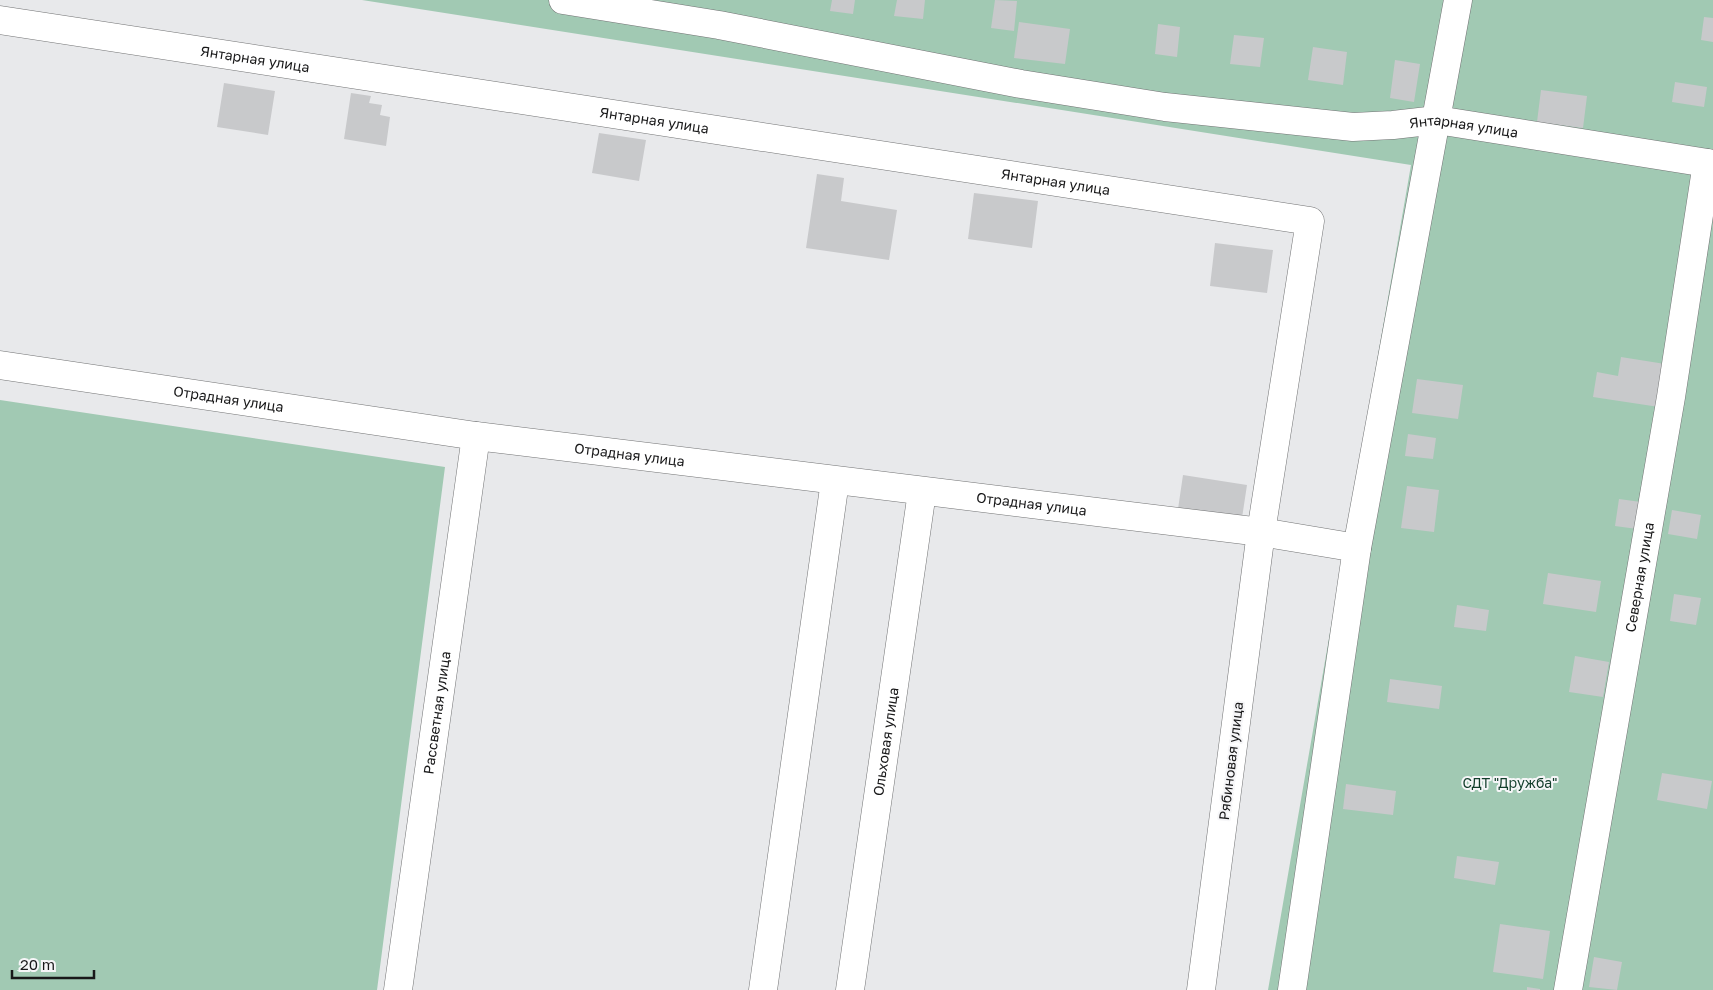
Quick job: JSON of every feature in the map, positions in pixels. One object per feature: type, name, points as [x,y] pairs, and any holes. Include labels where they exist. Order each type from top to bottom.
[{"type":"street","points":[[1292,990],[1357,548],[1458,0]]},
{"type":"street","name":"Янтарная улица","points":[[576,1],[719,25],[1021,84],[1165,107],[1353,127],[1437,120],[1710,164]]},
{"type":"street","name":"Янтарная улица","points":[[0,20],[1310,221]]},
{"type":"street","name":"Северная улица","points":[[1568,990],[1710,164]]},
{"type":"street","name":"Рябиновая улица","points":[[1201,990],[1261,532],[1310,221]]},
{"type":"street","name":"Отрадная улица","points":[[0,365],[476,436],[1261,532],[1357,548]]},
{"type":"street","name":"Рассветная улица","points":[[398,990],[476,436]]},
{"type":"street","points":[[763,990],[835,481]]},
{"type":"street","name":"Ольховая улица","points":[[850,990],[922,492]]},
{"type":"green space","name":"СДТ \"Дружба\"","points":[[362,0],[1713,0],[1713,990],[1268,990],[1411,165]]},
{"type":"green space","points":[[0,400],[445,467],[377,990],[0,990]]},
{"type":"building","points":[[832,0],[855,0],[853,14],[830,11]]},
{"type":"building","points":[[897,0],[925,0],[923,19],[894,16]]},
{"type":"building","points":[[995,0],[1017,1],[1014,31],[991,28]]},
{"type":"building","points":[[1704,17],[1713,18],[1713,42],[1701,40]]},
{"type":"building","points":[[1019,22],[1070,29],[1065,64],[1014,58]]},
{"type":"building","points":[[1158,24],[1180,27],[1177,57],[1155,54]]},
{"type":"building","points":[[1234,35],[1264,38],[1260,67],[1230,64]]},
{"type":"building","points":[[1313,47],[1347,52],[1343,85],[1308,80]]},
{"type":"building","points":[[1395,60],[1420,64],[1414,102],[1390,98]]},
{"type":"building","points":[[1675,82],[1707,87],[1704,107],[1672,102]]},
{"type":"building","points":[[224,83],[275,91],[268,135],[217,127]]},
{"type":"building","points":[[1541,90],[1587,96],[1583,128],[1537,122]]},
{"type":"building","points":[[351,93],[371,96],[369,103],[382,105],[380,115],[390,117],[386,146],[344,139]]},
{"type":"building","points":[[599,133],[646,140],[639,181],[592,173]]},
{"type":"building","points":[[817,174],[844,178],[841,201],[897,210],[889,260],[806,248]]},
{"type":"building","points":[[974,193],[1038,201],[1032,248],[968,239]]},
{"type":"building","points":[[1215,243],[1273,250],[1267,293],[1210,286]]},
{"type":"building","points":[[1621,357],[1665,364],[1659,407],[1593,397],[1597,372],[1618,376]]},
{"type":"building","points":[[1417,379],[1463,385],[1458,419],[1412,413]]},
{"type":"building","points":[[1408,434],[1436,438],[1433,459],[1405,456]]},
{"type":"building","points":[[1183,475],[1247,485],[1242,518],[1178,509]]},
{"type":"building","points":[[1407,486],[1439,490],[1434,532],[1401,528]]},
{"type":"building","points":[[1619,499],[1641,502],[1637,529],[1615,526]]},
{"type":"building","points":[[1672,510],[1701,515],[1697,539],[1668,534]]},
{"type":"building","points":[[1548,573],[1601,581],[1596,612],[1543,604]]},
{"type":"building","points":[[1674,594],[1701,598],[1696,625],[1670,621]]},
{"type":"building","points":[[1457,605],[1489,610],[1486,631],[1454,627]]},
{"type":"building","points":[[1575,656],[1609,662],[1603,697],[1569,692]]},
{"type":"building","points":[[1390,679],[1442,686],[1439,709],[1387,702]]},
{"type":"building","points":[[1662,773],[1712,781],[1707,809],[1657,800]]},
{"type":"building","points":[[1346,784],[1396,791],[1393,815],[1343,809]]},
{"type":"building","points":[[1457,856],[1499,862],[1495,885],[1454,878]]},
{"type":"building","points":[[1500,924],[1550,931],[1543,979],[1493,972]]},
{"type":"building","points":[[1594,957],[1622,962],[1617,990],[1589,987]]},
{"type":"building","points":[[1527,987],[1540,989],[1540,990],[1527,990]]}]
